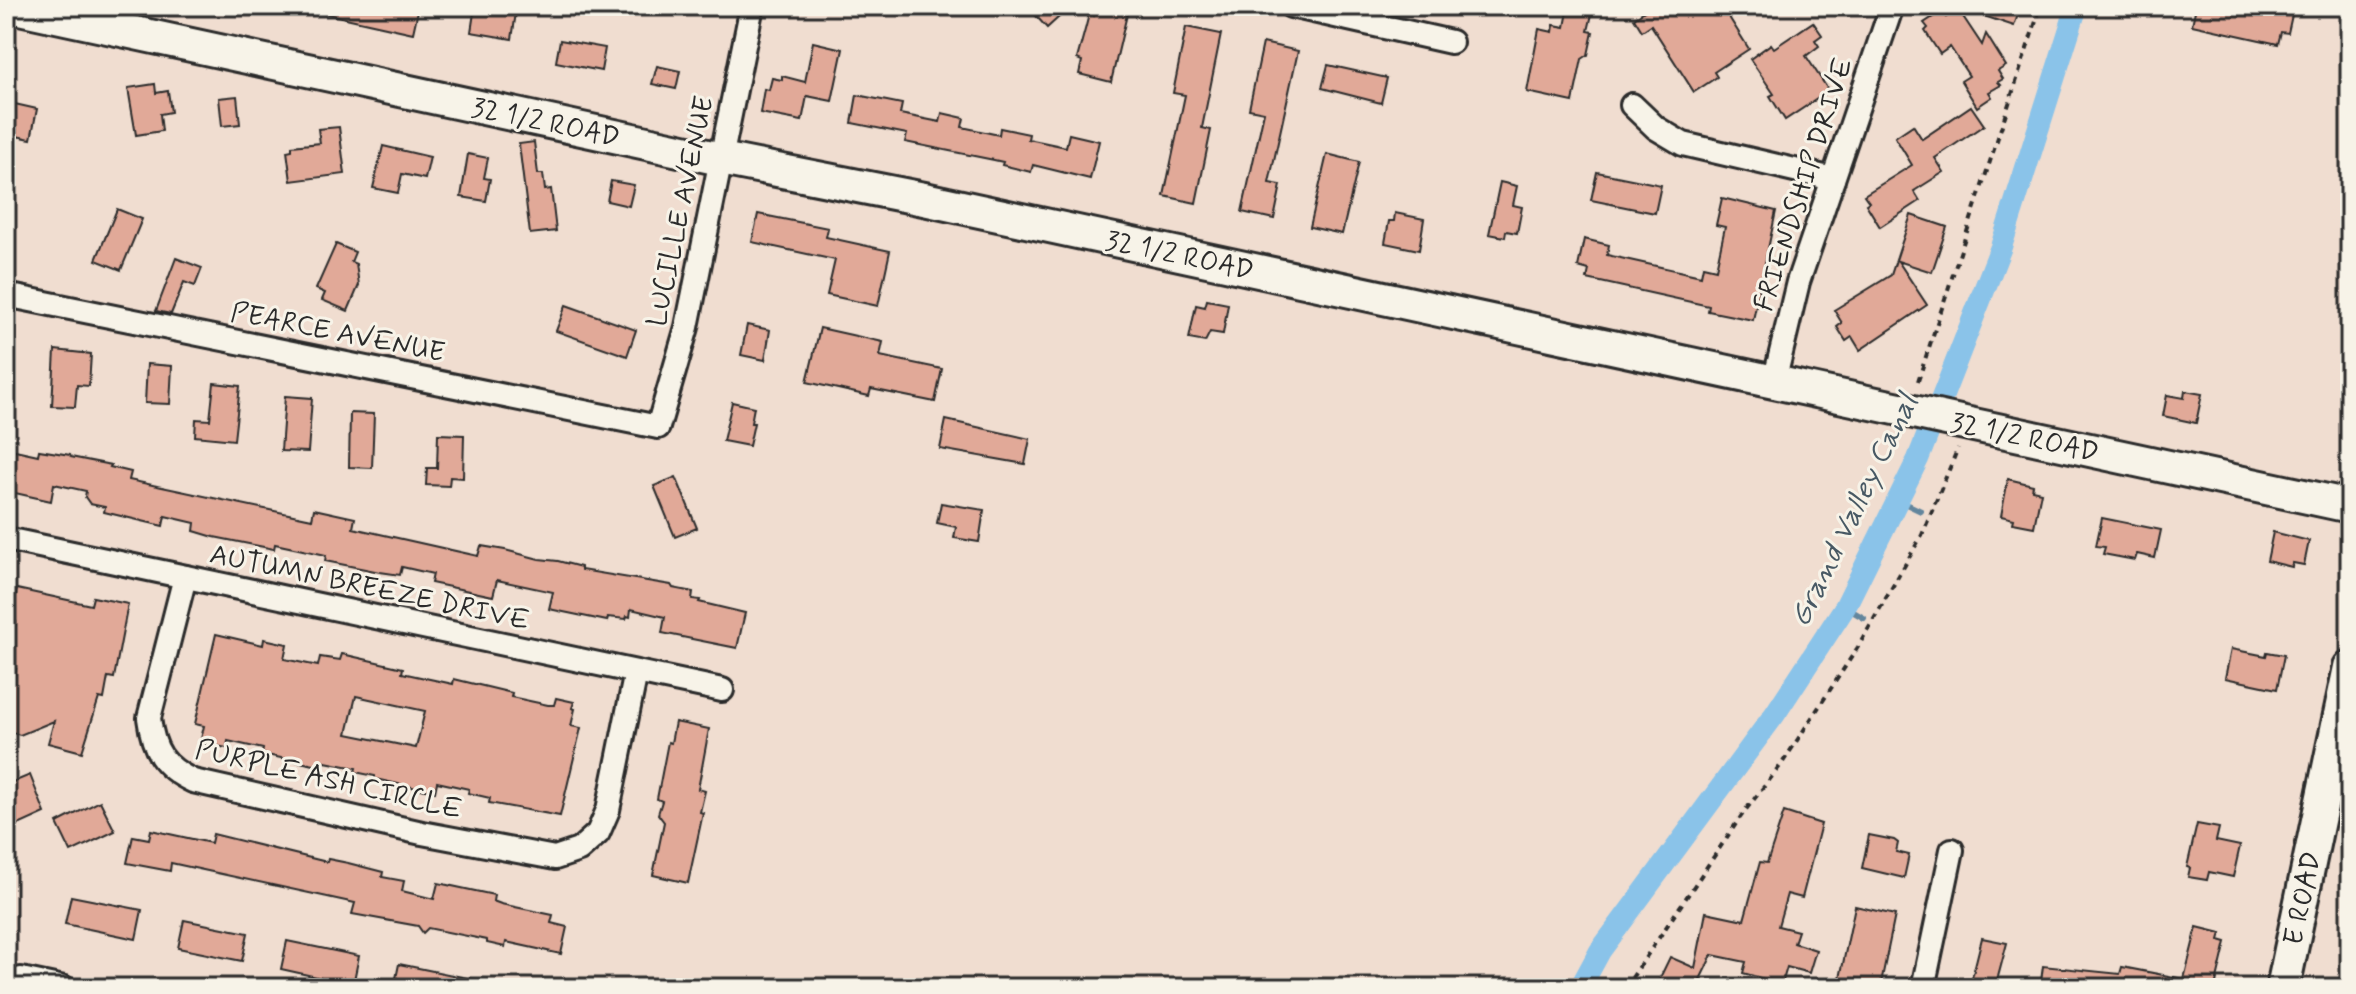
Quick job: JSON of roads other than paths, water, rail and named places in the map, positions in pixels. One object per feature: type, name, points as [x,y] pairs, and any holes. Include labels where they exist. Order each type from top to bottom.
[{"type":"street","name":"32 1/2 ROAD","points":[[10,6],[1774,382],[1914,396],[1970,425],[2350,506]]},
{"type":"street","name":"LUCILLE AVENUE","points":[[658,427],[687,327],[752,6]]},
{"type":"street","points":[[1291,6],[1451,42]]},
{"type":"street","name":"FRIENDSHIP DRIVE","points":[[1774,382],[1798,282],[1892,6]]},
{"type":"street","points":[[1632,105],[1656,128],[1683,144],[1833,179]]},
{"type":"street","name":"PEARCE AVENUE","points":[[6,295],[658,427]]},
{"type":"street","name":"AUTUMN BREEZE DRIVE","points":[[6,539],[722,690]]},
{"type":"street","name":"PURPLE ASH CIRCLE","points":[[185,577],[149,718],[151,741],[171,771],[193,781],[422,833],[555,858],[579,850],[598,833],[608,810],[636,672]]},
{"type":"street","name":"E ROAD","points":[[2283,988],[2350,667]]},
{"type":"street","points":[[1923,988],[1952,850]]},
{"type":"street","points":[[21,979],[64,988]]},
{"type":"waterway","name":"Grand Valley Canal","points":[[1580,988],[1600,951],[1775,714],[1845,607],[1918,459],[2001,247],[2077,6]]},
{"type":"waterway","points":[[1898,500],[1921,511]]},
{"type":"waterway","points":[[1845,607],[1864,618]]}]
